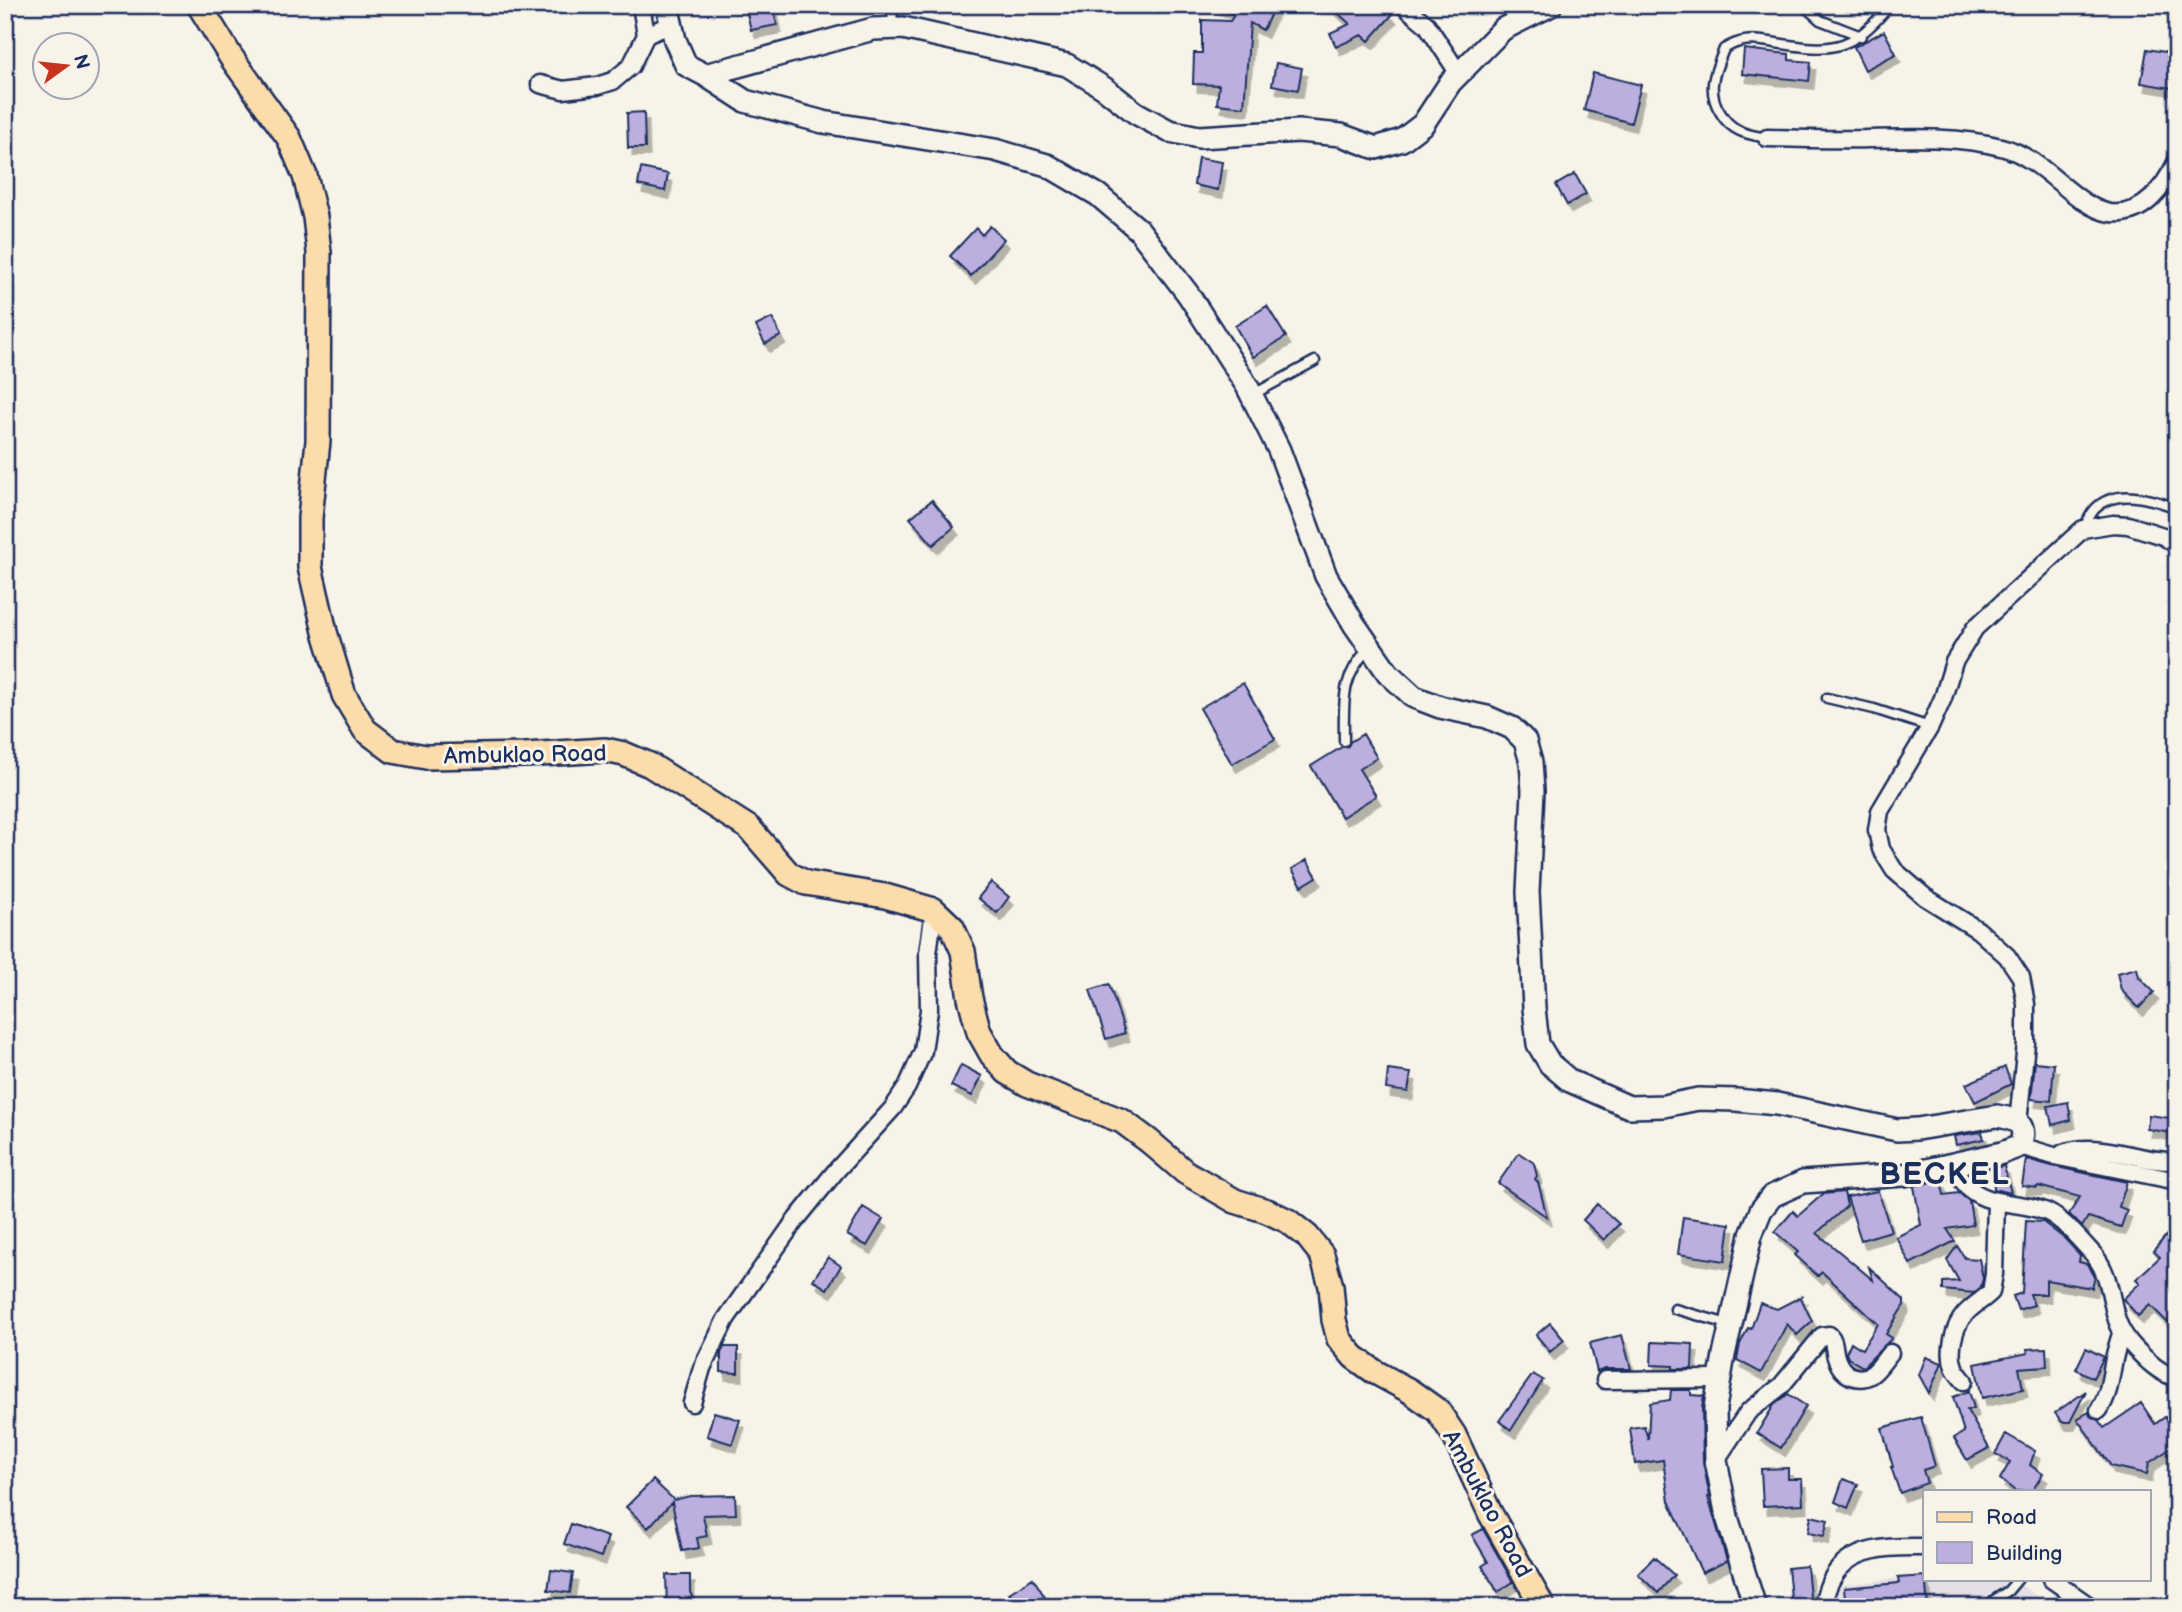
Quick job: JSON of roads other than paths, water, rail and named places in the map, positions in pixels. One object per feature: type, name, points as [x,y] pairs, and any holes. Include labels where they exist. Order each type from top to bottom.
[{"type":"main road","name":"Ambuklao Road","points":[[199,5],[231,57],[289,138],[305,176],[315,217],[319,252],[318,441],[310,518],[310,567],[325,632],[344,695],[365,730],[393,751],[426,757],[605,750],[624,754],[650,765],[749,828],[789,874],[806,883],[886,895],[934,910],[952,927],[963,951],[970,998],[979,1032],[992,1055],[1007,1072],[1027,1084],[1122,1121],[1185,1172],[1235,1201],[1289,1221],[1307,1236],[1322,1255],[1331,1286],[1334,1320],[1339,1339],[1354,1357],[1438,1411],[1454,1435],[1490,1513],[1543,1607]]},
{"type":"street","points":[[641,5],[646,35]]},
{"type":"street","points":[[1403,5],[1427,25],[1459,74]]},
{"type":"street","points":[[705,75],[873,29],[903,28],[1067,65],[1104,88],[1136,113],[1169,131],[1199,137],[1298,131],[1341,135],[1376,148],[1402,141],[1423,124],[1450,83],[1503,29],[1550,5]]},
{"type":"street","points":[[541,84],[563,90],[597,86],[613,80],[631,66],[646,35],[670,15],[686,65],[745,101],[823,122],[995,150],[1047,164],[1098,195],[1139,230],[1188,294],[1252,395],[1279,450],[1326,576],[1354,624],[1388,673],[1414,697],[1440,707],[1487,717],[1512,728],[1525,741],[1531,762],[1533,791],[1528,891],[1534,1007],[1538,1044],[1550,1064],[1570,1081],[1629,1107],[1664,1106],[1698,1099],[1736,1100],[1777,1104],[1897,1130],[1997,1116],[2018,1122]]},
{"type":"street","points":[[1767,138],[1921,138],[2002,147],[2024,155],[2077,196],[2110,213],[2125,212],[2153,198],[2168,179],[2177,161]]},
{"type":"street","points":[[2020,1146],[2024,1136],[2018,1122],[2026,1043],[2026,1004],[2021,977],[2007,956],[1978,930],[1925,897],[1894,870],[1881,849],[1877,830],[1880,811],[1930,727],[1943,698],[1954,662],[1975,628],[2083,529],[2113,524],[2128,525],[2163,536],[2177,545]]},
{"type":"street","points":[[692,1402],[702,1368],[726,1319],[795,1221],[893,1108],[907,1087],[923,1051],[929,1010],[928,953],[934,910]]},
{"type":"street","points":[[1755,1607],[1727,1517],[1716,1460],[1715,1408],[1751,1235],[1761,1210],[1772,1196],[1803,1182],[1904,1175],[2002,1153],[2020,1146],[2054,1156],[2177,1181]]},
{"type":"street","points":[[2054,1156],[2083,1149],[2113,1151],[2161,1162],[2177,1161]]},
{"type":"street","points":[[1950,1164],[1970,1189],[1984,1197],[2045,1211],[2064,1224],[2104,1270],[2117,1320],[2137,1352],[2157,1369],[2177,1377]]},
{"type":"street","points":[[1964,1381],[1952,1357],[1953,1339],[1958,1321],[1991,1292],[1996,1201]]},
{"type":"street","points":[[2099,1410],[2111,1384],[2114,1359],[2122,1331]]},
{"type":"street","points":[[1716,1460],[1748,1412],[1781,1386],[1822,1336],[1829,1335],[1833,1339],[1835,1355],[1841,1369],[1860,1379],[1871,1376],[1890,1353]]},
{"type":"street","points":[[1605,1380],[1720,1379]]},
{"type":"street","points":[[1823,1607],[1827,1587],[1836,1571],[1851,1558],[1867,1550],[1923,1547]]},
{"type":"street","points":[[2053,1580],[2091,1607]]},
{"type":"lane","points":[[892,5],[893,29]]},
{"type":"lane","points":[[1803,5],[1820,20],[1861,36]]},
{"type":"lane","points":[[1767,138],[1738,130],[1726,122],[1717,108],[1712,90],[1714,72],[1724,49],[1744,39],[1811,49],[1844,44],[1861,36],[1890,5]]},
{"type":"lane","points":[[1252,395],[1315,361]]},
{"type":"lane","points":[[2083,529],[2095,509],[2112,498],[2134,497],[2177,508]]},
{"type":"lane","points":[[1344,741],[1346,683],[1356,662],[1370,647]]},
{"type":"lane","points":[[1827,698],[1874,709],[1930,727]]},
{"type":"lane","points":[[1675,1309],[1731,1325]]},
{"type":"lane","points":[[1994,1607],[1994,1600],[2008,1591],[2017,1580]]},
{"type":"district","name":"BECKEL","points":[[1945,1175]]}]
